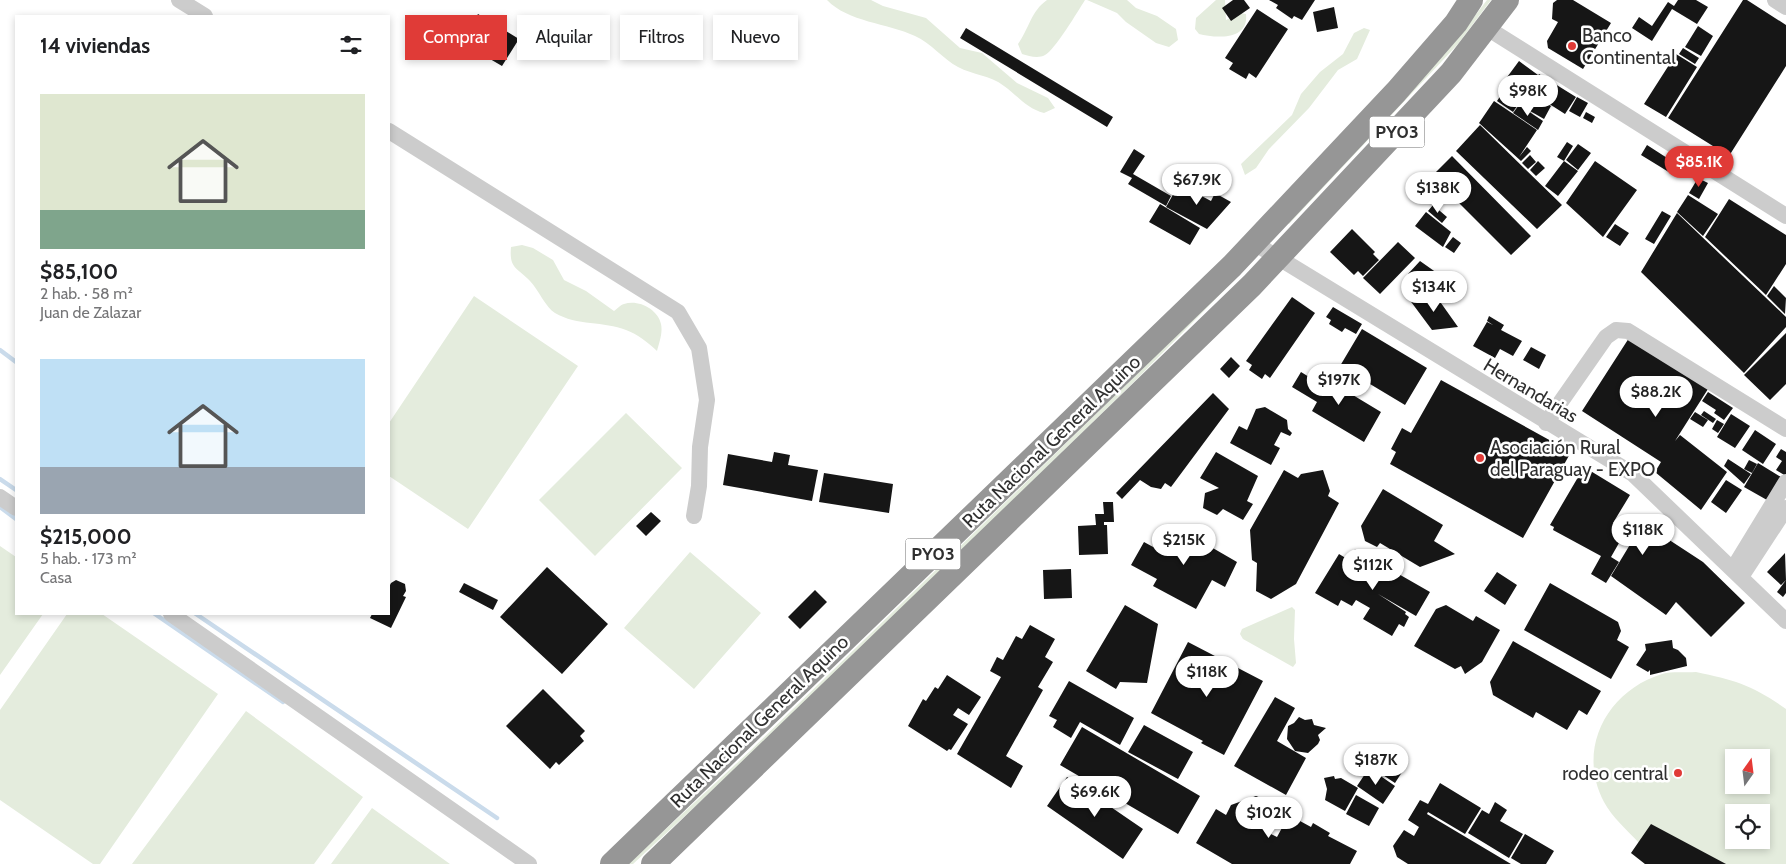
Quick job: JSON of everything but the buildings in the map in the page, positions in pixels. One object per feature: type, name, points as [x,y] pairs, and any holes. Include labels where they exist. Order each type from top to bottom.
[{"type":"highway","name":"Ruta Nacional General Aquino","points":[[612,864],[1004,488],[1254,243],[1402,85],[1456,23],[1472,0]]},
{"type":"highway","name":"Ruta Nacional General Aquino","points":[[653,864],[1279,258],[1432,94],[1487,28],[1507,0]]},
{"type":"street","points":[[179,0],[203,15]]},
{"type":"street","points":[[1775,0],[1786,7]]},
{"type":"street","points":[[1487,28],[1786,216]]},
{"type":"street","points":[[390,132],[678,312],[698,348],[707,400],[700,447],[699,486],[694,516]]},
{"type":"street","name":"Hernandarias","points":[[1254,243],[1546,423],[1633,474],[1786,621]]},
{"type":"street","points":[[1546,423],[1606,337],[1616,330],[1628,331],[1786,429]]},
{"type":"street","points":[[1737,573],[1786,482]]},
{"type":"street","points":[[0,498],[15,507]]},
{"type":"street","points":[[1737,573],[1786,508]]},
{"type":"street","points":[[172,615],[529,864]]},
{"type":"green space","points":[[827,0],[871,0],[883,6],[926,18],[960,48],[982,53],[1017,83],[1048,98],[1055,108],[1044,113],[1038,111],[999,82],[964,70],[953,64],[921,39],[857,18]]},
{"type":"green space","points":[[1047,0],[1085,0],[1049,52],[1039,57],[1022,54],[1018,44],[1037,9]]},
{"type":"green space","points":[[1087,0],[1127,0],[1136,8],[1157,16],[1176,29],[1178,40],[1169,47],[1156,43],[1126,22],[1117,13]]},
{"type":"green space","points":[[1216,0],[1225,0],[1226,20],[1240,13],[1246,14],[1245,23],[1237,33],[1222,37],[1199,34],[1195,29],[1196,18]]},
{"type":"green space","points":[[1487,0],[1491,0],[1458,44],[1289,224],[1287,222],[1455,42]]},
{"type":"green space","points":[[1364,28],[1370,30],[1357,59],[1338,70],[1309,108],[1269,149],[1256,168],[1245,175],[1241,164],[1292,115],[1301,94],[1320,72],[1343,54],[1354,33]]},
{"type":"green space","points":[[522,245],[533,248],[553,260],[564,280],[586,291],[614,311],[629,303],[647,306],[656,314],[661,324],[661,338],[657,351],[643,339],[626,330],[609,325],[572,320],[552,311],[533,284],[515,267],[511,260],[511,247]]},
{"type":"green space","points":[[1251,263],[1135,381],[752,754],[633,864],[628,864],[750,751]]},
{"type":"green space","points":[[474,296],[578,366],[468,529],[390,477],[390,422]]},
{"type":"green space","points":[[626,413],[682,468],[595,556],[539,500]]},
{"type":"green space","points":[[0,546],[15,556],[15,615],[42,615],[0,675]]},
{"type":"green space","points":[[690,552],[761,613],[694,689],[624,628]]},
{"type":"green space","points":[[1292,607],[1295,610],[1294,639],[1296,663],[1293,667],[1243,639],[1240,634],[1242,629]]},
{"type":"green space","points":[[66,615],[103,615],[218,694],[100,864],[93,864],[0,800],[0,710]]},
{"type":"green space","name":"rodeo central","points":[[1696,672],[1744,685],[1786,709],[1786,864],[1645,864],[1631,853],[1639,843],[1607,808],[1596,782],[1594,762],[1596,743],[1602,724],[1612,708],[1626,694],[1643,682],[1662,674]]},
{"type":"green space","points":[[246,711],[363,797],[314,864],[132,864]]},
{"type":"green space","points":[[372,808],[450,864],[331,864]]},
{"type":"waterway","points":[[0,350],[15,361]]},
{"type":"waterway","points":[[0,479],[15,489]]},
{"type":"waterway","points":[[0,507],[15,518]]},
{"type":"waterway","points":[[156,615],[283,702]]},
{"type":"waterway","points":[[197,615],[497,818]]},
{"type":"place","name":"Banco Continental","points":[[1572,46]]},
{"type":"place","name":"Asociación Rural del Paraguay - EXPO","points":[[1480,458]]},
{"type":"place","name":"rodeo central","points":[[1678,773]]}]
